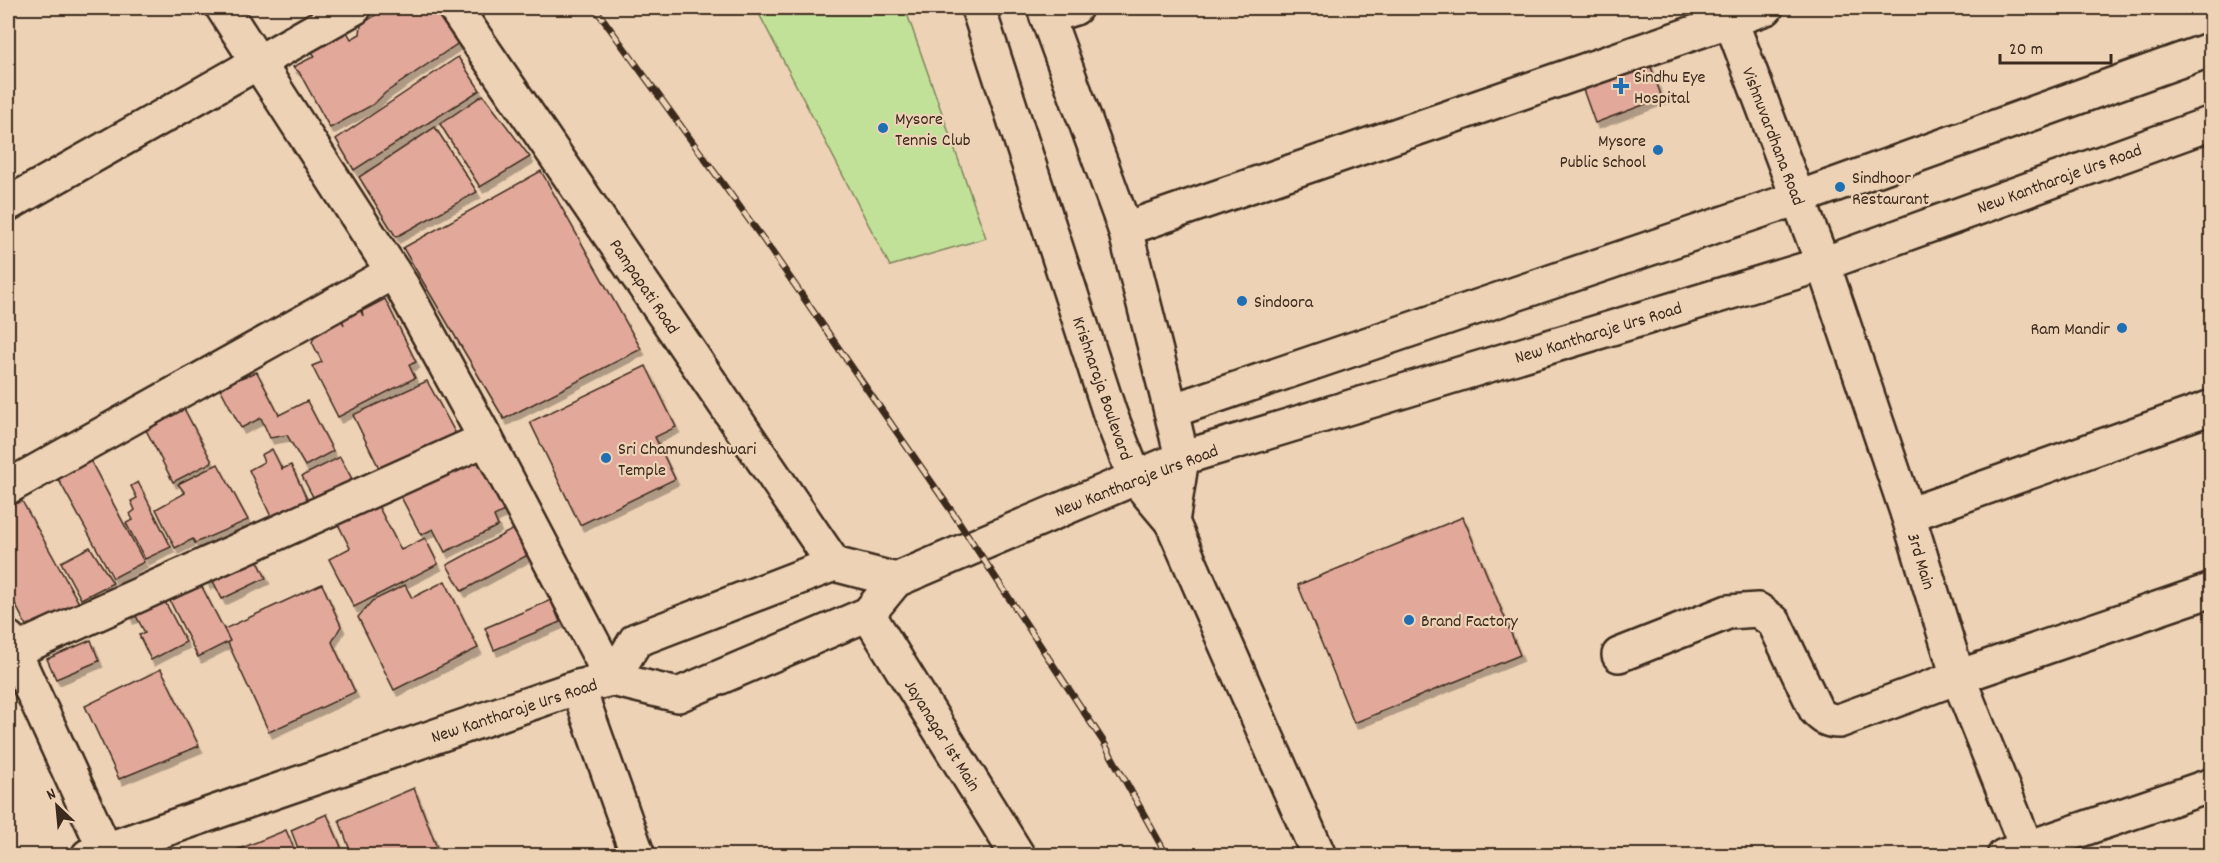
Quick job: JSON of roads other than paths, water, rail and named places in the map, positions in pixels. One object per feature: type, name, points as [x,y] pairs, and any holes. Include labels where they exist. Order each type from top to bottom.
[{"type":"street","points":[[223,8],[393,272],[486,439],[612,679],[678,695],[868,614],[896,580],[834,564]]},
{"type":"street","points":[[8,204],[354,8]]},
{"type":"street","name":"Pampapati Road","points":[[455,8],[834,564]]},
{"type":"street","name":"Krishnaraja Boulevard","points":[[978,8],[1110,414],[1135,478],[1172,522],[1319,855]]},
{"type":"street","points":[[1125,229],[1728,14],[1766,8]]},
{"type":"street","points":[[1055,11],[1125,229],[1182,458],[1172,522]]},
{"type":"street","name":"Vishnuvardhana Road","points":[[1728,14],[1822,264]]},
{"type":"street","points":[[1171,411],[1798,198],[2211,49]]},
{"type":"street","name":"New Kantharaje Urs Road","points":[[896,580],[1182,458],[1822,264],[2211,123]]},
{"type":"street","name":"3rd Main","points":[[1822,264],[1908,515],[1958,677],[2021,853]]},
{"type":"street","points":[[8,487],[393,272]]},
{"type":"street","points":[[1908,515],[2211,407]]},
{"type":"street","points":[[101,853],[11,644],[486,439]]},
{"type":"street","name":"New Kantharaje Urs Road","points":[[101,853],[578,687],[612,679],[636,640],[834,564]]},
{"type":"street","points":[[1619,655],[1728,612],[1758,610],[1773,622],[1816,710],[1823,718],[1839,721],[1958,677],[2211,590]]},
{"type":"street","name":"Jayanagar 1st Main","points":[[868,614],[1018,855]]},
{"type":"street","points":[[578,687],[638,855]]},
{"type":"street","points":[[2021,853],[2211,785]]},
{"type":"railway","points":[[595,8],[763,239],[955,516],[1103,741],[1167,856]]},
{"type":"place","name":"Sindhu Eye Hospital","points":[[1621,86]]},
{"type":"place","name":"Mysore Tennis Club","points":[[883,128]]},
{"type":"place","name":"Mysore Public School","points":[[1658,150]]},
{"type":"place","name":"Sindhoor Restaurant","points":[[1840,187]]},
{"type":"place","name":"Sindoora","points":[[1242,301]]},
{"type":"place","name":"Ram Mandir","points":[[2122,328]]},
{"type":"place","name":"Sri Chamundeshwari Temple","points":[[606,458]]},
{"type":"place","name":"Brand Factory","points":[[1409,620]]}]
